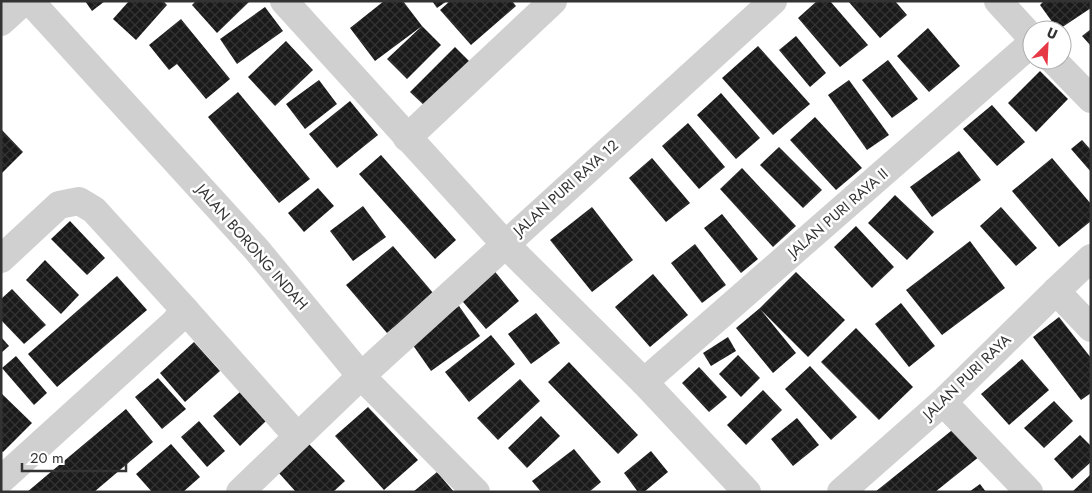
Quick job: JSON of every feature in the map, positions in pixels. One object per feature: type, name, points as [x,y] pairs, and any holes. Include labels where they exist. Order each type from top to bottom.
[{"type":"street","points":[[1,22],[24,1]]},
{"type":"street","name":"JALAN BORONG INDAH","points":[[30,1],[257,250],[360,376],[476,492]]},
{"type":"street","points":[[284,1],[505,244],[644,382],[748,492]]},
{"type":"street","points":[[998,1],[1022,27]]},
{"type":"street","points":[[407,138],[539,6]]},
{"type":"street","name":"JALAN PURI RAYA 12","points":[[240,492],[360,376],[505,244],[759,6]]},
{"type":"street","name":"JALAN PURI RAYA II","points":[[644,382],[1022,52]]},
{"type":"street","points":[[1062,70],[1091,100]]},
{"type":"street","points":[[1,259],[59,206],[79,201],[94,210],[186,310],[297,436]]},
{"type":"street","name":"JALAN PURI RAYA","points":[[840,492],[943,402],[1091,258]]},
{"type":"street","points":[[1056,290],[1091,328]]},
{"type":"street","points":[[1,480],[186,310]]},
{"type":"street","points":[[943,402],[1028,492]]},
{"type":"building","points":[[85,1],[105,1],[92,11]]},
{"type":"building","points":[[129,1],[163,1],[167,5],[136,40],[113,19]]},
{"type":"building","points":[[196,1],[250,1],[217,33],[192,5]]},
{"type":"building","points":[[384,1],[403,1],[422,26],[375,61],[350,28]]},
{"type":"building","points":[[432,1],[447,1],[437,8]]},
{"type":"building","points":[[450,1],[512,1],[516,6],[471,45],[440,10]]},
{"type":"building","points":[[817,1],[830,1],[868,45],[840,67],[798,18]]},
{"type":"building","points":[[848,1],[895,1],[907,15],[880,38]]},
{"type":"building","points":[[1044,1],[1091,1],[1091,8],[1072,21],[1051,20],[1040,5]]},
{"type":"building","points":[[265,7],[283,31],[237,64],[220,39]]},
{"type":"building","points":[[181,19],[230,79],[206,99],[177,64],[169,70],[149,45]]},
{"type":"building","points":[[422,26],[441,45],[407,79],[387,59]]},
{"type":"building","points":[[928,28],[960,66],[929,92],[897,56]]},
{"type":"building","points":[[1091,29],[1091,46],[1082,36]]},
{"type":"building","points":[[796,36],[826,73],[810,87],[779,50]]},
{"type":"building","points":[[286,41],[313,70],[275,106],[248,77]]},
{"type":"building","points":[[758,46],[810,104],[773,135],[722,78]]},
{"type":"building","points":[[455,47],[470,62],[427,108],[410,92]]},
{"type":"building","points":[[888,60],[918,99],[892,118],[862,80]]},
{"type":"building","points":[[1040,71],[1068,99],[1036,132],[1008,103]]},
{"type":"building","points":[[319,80],[337,104],[305,129],[286,104]]},
{"type":"building","points":[[849,80],[889,135],[867,150],[828,95]]},
{"type":"building","points":[[238,92],[310,179],[279,203],[208,117]]},
{"type":"building","points":[[721,93],[760,138],[736,159],[697,115]]},
{"type":"building","points":[[350,101],[378,135],[337,168],[309,134]]},
{"type":"building","points":[[992,105],[1025,142],[997,166],[963,129]]},
{"type":"building","points":[[815,117],[862,168],[836,190],[790,140]]},
{"type":"building","points":[[688,123],[725,167],[699,189],[662,146]]},
{"type":"building","points":[[1,129],[23,152],[1,174]]},
{"type":"building","points":[[1082,140],[1091,150],[1091,172],[1071,149]]},
{"type":"building","points":[[779,147],[822,190],[803,208],[760,165]]},
{"type":"building","points":[[959,151],[981,180],[932,217],[910,187]]},
{"type":"building","points":[[381,155],[456,240],[435,259],[359,174]]},
{"type":"building","points":[[652,158],[690,203],[666,222],[629,178]]},
{"type":"building","points":[[1052,158],[1091,204],[1091,221],[1059,247],[1012,191]]},
{"type":"building","points":[[742,168],[796,226],[773,247],[720,189]]},
{"type":"building","points":[[318,188],[334,206],[304,232],[288,213]]},
{"type":"building","points":[[895,195],[934,232],[907,260],[868,223]]},
{"type":"building","points":[[363,206],[386,237],[353,261],[330,231]]},
{"type":"building","points":[[592,207],[633,260],[592,292],[550,240]]},
{"type":"building","points":[[1001,207],[1037,248],[1016,266],[980,226]]},
{"type":"building","points":[[722,214],[758,259],[741,273],[704,228]]},
{"type":"building","points":[[70,221],[105,258],[87,275],[51,239]]},
{"type":"building","points":[[856,226],[894,267],[872,288],[834,247]]},
{"type":"building","points":[[970,241],[1005,288],[942,335],[906,290]]},
{"type":"building","points":[[695,244],[726,285],[702,303],[671,263]]},
{"type":"building","points":[[393,246],[434,294],[387,333],[346,285]]},
{"type":"building","points":[[45,260],[79,295],[61,314],[26,280]]},
{"type":"building","points":[[492,268],[519,301],[486,329],[458,296]]},
{"type":"building","points":[[796,272],[845,320],[808,357],[761,310],[796,353],[773,373],[736,328],[760,308]]},
{"type":"building","points":[[653,274],[688,315],[650,347],[615,307]]},
{"type":"building","points":[[117,276],[147,310],[57,387],[28,354]]},
{"type":"building","points":[[12,289],[46,325],[24,344],[1,320],[1,299]]},
{"type":"building","points":[[901,303],[935,346],[909,367],[875,324]]},
{"type":"building","points":[[459,306],[480,336],[431,371],[410,341]]},
{"type":"building","points":[[536,313],[560,343],[531,364],[508,334]]},
{"type":"building","points":[[1059,317],[1091,358],[1091,393],[1081,400],[1033,337]]},
{"type":"building","points":[[856,328],[913,387],[879,420],[821,362]]},
{"type":"building","points":[[491,335],[515,364],[469,402],[445,372]]},
{"type":"building","points":[[1,337],[9,346],[1,353]]},
{"type":"building","points":[[728,337],[736,351],[711,366],[703,353]]},
{"type":"building","points":[[194,342],[220,371],[185,402],[160,373]]},
{"type":"building","points":[[738,355],[760,378],[741,397],[719,374]]},
{"type":"building","points":[[16,356],[47,393],[34,405],[2,368]]},
{"type":"building","points":[[1022,359],[1049,390],[1009,425],[981,394]]},
{"type":"building","points":[[569,362],[638,435],[618,454],[548,382]]},
{"type":"building","points":[[810,366],[857,417],[831,440],[785,389]]},
{"type":"building","points":[[699,367],[727,397],[709,412],[682,383]]},
{"type":"building","points":[[158,378],[186,409],[162,429],[135,397]]},
{"type":"building","points":[[520,379],[540,401],[498,440],[477,418]]},
{"type":"building","points":[[763,390],[782,410],[746,445],[727,425]]},
{"type":"building","points":[[240,392],[266,421],[240,446],[213,416]]},
{"type":"building","points":[[1,393],[32,423],[3,452],[1,451]]},
{"type":"building","points":[[1054,401],[1073,421],[1044,448],[1024,428]]},
{"type":"building","points":[[368,407],[418,460],[384,490],[335,436]]},
{"type":"building","points":[[126,409],[153,442],[94,492],[27,492]]},
{"type":"building","points":[[541,416],[560,436],[527,468],[508,448]]},
{"type":"building","points":[[797,418],[819,445],[793,466],[771,439]]},
{"type":"building","points":[[199,421],[225,451],[207,467],[181,437]]},
{"type":"building","points":[[956,427],[980,456],[935,492],[875,492]]},
{"type":"building","points":[[1080,435],[1091,446],[1091,462],[1072,479],[1054,459]]},
{"type":"building","points":[[308,443],[345,481],[333,492],[296,492],[278,472]]},
{"type":"building","points":[[171,444],[200,477],[183,492],[152,492],[136,474]]},
{"type":"building","points":[[574,449],[601,482],[589,492],[541,492],[532,481]]},
{"type":"building","points":[[651,451],[668,472],[644,492],[638,492],[624,473]]},
{"type":"building","points":[[437,472],[454,492],[413,492]]},
{"type":"building","points":[[1091,474],[1091,492],[1072,492]]},
{"type":"building","points":[[980,484],[986,492],[969,492]]}]
